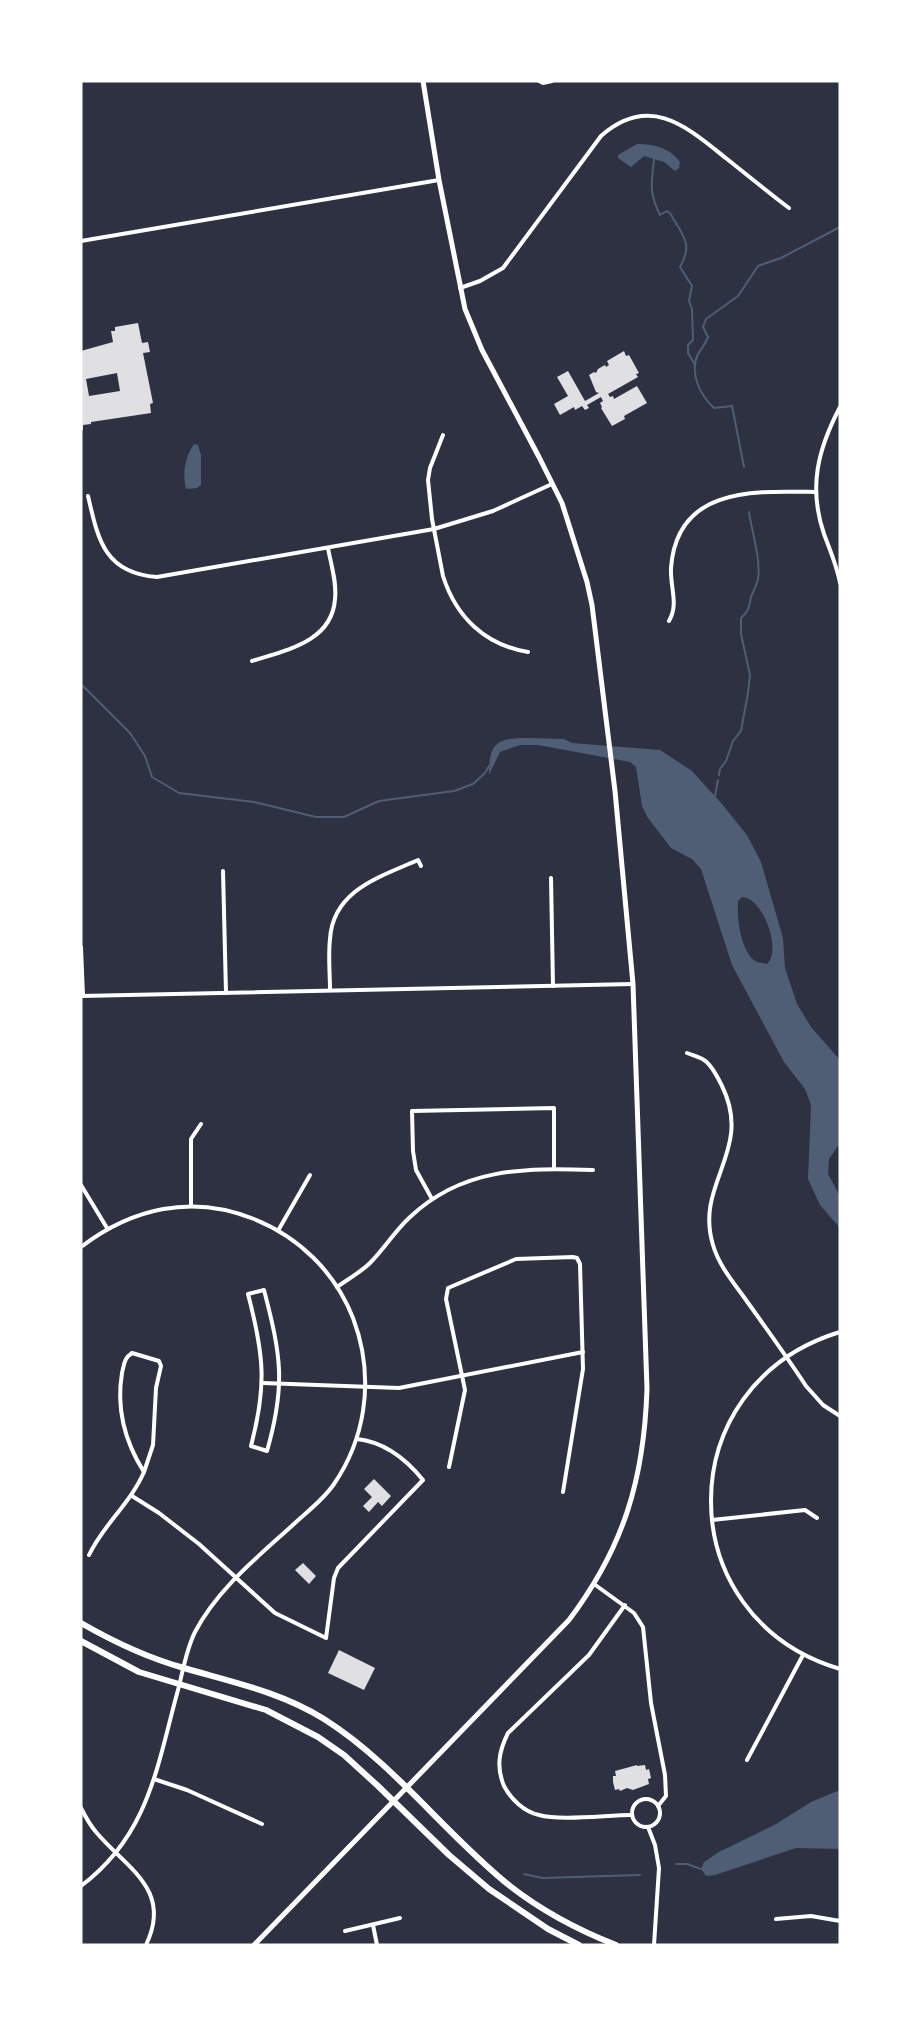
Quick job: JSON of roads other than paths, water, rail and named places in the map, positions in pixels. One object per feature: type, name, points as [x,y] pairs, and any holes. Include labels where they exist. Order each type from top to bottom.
[{"type":"main road","points":[[254,1945],[569,1620],[594,1584],[615,1547],[632,1503],[644,1447],[646,1417],[643,1237],[633,984],[602,677],[587,582],[570,525],[553,483],[482,350],[465,309],[439,180],[423,81]]},
{"type":"main road","points":[[81,1623],[133,1650],[183,1668],[252,1687],[303,1707],[325,1720],[360,1745],[520,1894],[558,1918],[616,1945]]},
{"type":"main road","points":[[81,1641],[118,1662],[179,1685],[244,1702],[294,1723],[344,1755],[449,1855],[489,1889],[548,1929],[579,1945]]},
{"type":"street","points":[[539,81],[543,83],[552,81]]},
{"type":"street","points":[[459,288],[480,281],[503,268],[601,136],[611,128],[630,119],[653,116],[666,118],[683,125],[789,208]]},
{"type":"street","points":[[81,241],[439,180]]},
{"type":"street","points":[[840,407],[826,434],[815,492],[822,525],[840,583]]},
{"type":"street","points":[[442,435],[428,480],[434,529],[447,590],[469,623],[504,646],[528,652]]},
{"type":"street","points":[[88,495],[97,535],[108,555],[126,570],[157,577],[434,529],[475,518],[553,483]]},
{"type":"street","points":[[669,621],[675,611],[671,575],[676,543],[683,529],[701,510],[724,497],[744,492],[815,492]]},
{"type":"street","points":[[252,661],[307,642],[326,624],[333,612],[335,599],[328,548]]},
{"type":"street","points":[[330,990],[330,938],[333,921],[342,904],[365,883],[418,860],[421,866]]},
{"type":"street","points":[[223,871],[225,993]]},
{"type":"street","points":[[551,878],[553,986]]},
{"type":"street","points":[[81,947],[82,996],[633,984]]},
{"type":"street","points":[[687,1053],[704,1060],[715,1074],[726,1094],[731,1115],[732,1132],[729,1150],[709,1206],[709,1227],[713,1247],[720,1263],[814,1396],[840,1416]]},
{"type":"street","points":[[432,1199],[416,1170],[412,1111],[554,1108],[554,1169]]},
{"type":"street","points":[[190,1206],[190,1139],[201,1124]]},
{"type":"street","points":[[337,1287],[369,1264],[404,1222],[432,1199],[457,1186],[495,1173],[554,1169],[593,1170]]},
{"type":"street","points":[[279,1229],[310,1175]]},
{"type":"street","points":[[81,1185],[107,1228]]},
{"type":"street","points":[[81,1247],[107,1228],[125,1219],[156,1210],[190,1206],[232,1211],[279,1229],[308,1251],[337,1287],[350,1309],[361,1342],[365,1364],[361,1424],[347,1462],[333,1486],[236,1578],[205,1614],[194,1635],[154,1779],[134,1827],[116,1853],[81,1886]]},
{"type":"street","points":[[448,1467],[465,1390],[446,1299],[448,1288],[523,1257],[568,1256],[576,1258],[580,1264],[583,1369],[563,1492]]},
{"type":"street","points":[[264,1290],[276,1335],[280,1384],[274,1425],[267,1451],[251,1446],[263,1383],[259,1335],[248,1294],[264,1290]]},
{"type":"street","points":[[840,1332],[817,1340],[787,1357],[753,1386],[726,1428],[714,1470],[711,1495],[712,1520],[721,1560],[741,1599],[770,1632],[803,1655],[840,1670]]},
{"type":"street","points":[[263,1383],[399,1388],[583,1352]]},
{"type":"street","points":[[89,1555],[104,1530],[132,1496],[144,1472],[153,1445],[156,1388],[161,1364],[159,1361],[132,1353],[125,1361],[120,1385],[120,1407],[129,1446],[144,1472]]},
{"type":"street","points":[[132,1496],[183,1530],[275,1613],[326,1638],[334,1578],[338,1568],[423,1480],[393,1451],[372,1442],[357,1439]]},
{"type":"street","points":[[712,1520],[806,1510],[817,1518]]},
{"type":"street","points":[[594,1584],[625,1605],[634,1613],[643,1627],[651,1703],[666,1796],[658,1806]]},
{"type":"street","points":[[625,1605],[589,1655],[508,1733],[501,1747],[499,1768],[509,1795],[522,1807],[538,1815],[632,1815]]},
{"type":"street","points":[[747,1760],[803,1655]]},
{"type":"street","points":[[154,1779],[187,1790],[262,1824]]},
{"type":"street","points":[[644,1799],[658,1806],[660,1817],[657,1822],[648,1827],[637,1825],[632,1815],[634,1805],[644,1799]]},
{"type":"street","points":[[81,1808],[96,1832],[138,1873],[152,1899],[154,1923],[146,1945]]},
{"type":"street","points":[[648,1827],[655,1845],[659,1868],[654,1945]]},
{"type":"street","points":[[777,1919],[811,1916],[840,1921]]},
{"type":"street","points":[[345,1931],[400,1918]]},
{"type":"street","points":[[373,1925],[377,1945]]},
{"type":"water","points":[[637,144],[667,150],[680,162],[679,168],[675,171],[664,162],[644,156],[631,167],[618,158],[618,155]]},
{"type":"water","points":[[194,444],[198,445],[201,455],[201,485],[197,488],[186,489],[185,465]]},
{"type":"water","points":[[518,738],[564,739],[572,743],[660,750],[692,771],[747,835],[761,862],[783,938],[785,968],[797,1004],[811,1027],[840,1060],[840,1143],[829,1159],[828,1174],[840,1196],[840,1228],[820,1205],[808,1179],[811,1105],[805,1089],[784,1062],[732,965],[701,869],[692,859],[671,848],[648,818],[642,806],[636,767],[630,762],[538,745],[520,745],[500,752],[489,775],[493,749],[502,741]],"holes":[[[742,897],[750,899],[763,915],[771,937],[771,957],[767,964],[757,962],[751,957],[743,943],[738,901]]]},
{"type":"water","points":[[840,1790],[840,1849],[796,1848],[715,1875],[706,1876],[701,1869],[704,1862],[719,1852],[776,1824],[811,1802]]},
{"type":"waterway","points":[[654,158],[652,187],[656,206],[660,215],[667,211],[670,213],[685,239],[686,252],[680,267],[692,286],[689,301],[692,309],[693,340],[688,345],[688,353],[694,363]]},
{"type":"waterway","points":[[744,467],[732,406],[714,408],[704,397],[695,376],[698,354],[708,337],[703,327],[706,319],[738,296],[758,266],[781,258],[840,227]]},
{"type":"waterway","points":[[719,775],[733,741],[741,731],[748,693],[750,675],[741,634],[741,618],[748,609],[759,571],[749,512]]},
{"type":"waterway","points":[[81,684],[130,733],[145,756],[152,777],[179,793],[254,802],[316,817],[344,817],[379,801],[454,791],[473,784],[489,766]]},
{"type":"waterway","points":[[715,796],[718,780]]},
{"type":"waterway","points":[[676,1864],[687,1864],[701,1869]]},
{"type":"waterway","points":[[524,1874],[542,1878],[640,1875]]}]
